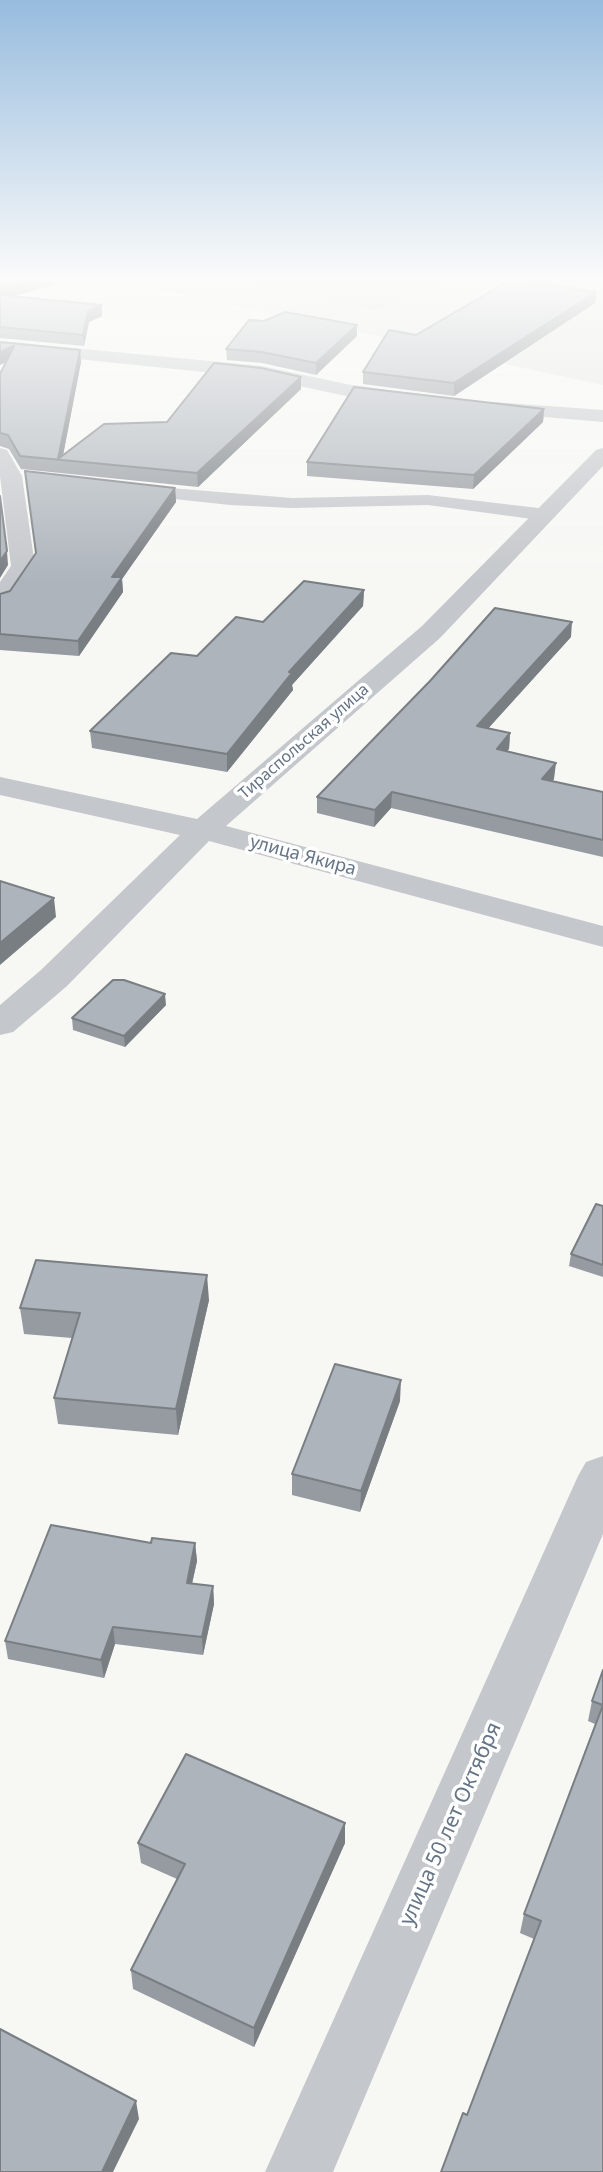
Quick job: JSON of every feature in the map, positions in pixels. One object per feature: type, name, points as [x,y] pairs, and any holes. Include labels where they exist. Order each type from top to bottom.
[{"type":"street","points":[[296,379],[346,390],[423,401]]},
{"type":"street","points":[[474,407],[603,416]]},
{"type":"street","points":[[0,454],[18,477],[23,566],[0,600]]},
{"type":"street","name":"Тираспольская улица","points":[[0,1024],[54,978],[203,830],[431,632],[547,515],[603,454]]},
{"type":"street","name":"улица Якира","points":[[0,786],[203,830],[603,936]]},
{"type":"street","name":"улица 50 лет Октября","points":[[299,2172],[603,1476]]},
{"type":"lane","points":[[120,488],[230,500],[292,503],[428,500],[547,515]]},
{"type":"shaded area","points":[[577,379],[603,379],[603,385]]},
{"type":"building","points":[[0,379],[74,379],[58,459],[104,424],[167,422],[201,379],[298,379],[197,473],[20,456],[8,435],[0,433]]},
{"type":"building","points":[[424,379],[460,379],[454,383]]},
{"type":"building","points":[[354,387],[544,409],[474,475],[307,462]]},
{"type":"building","points":[[25,471],[175,488],[112,577],[122,577],[78,641],[0,634],[0,594],[10,591],[36,553]]},
{"type":"building","points":[[0,496],[7,551],[0,561]]},
{"type":"building","points":[[304,581],[364,590],[289,672],[292,673],[227,754],[90,731],[171,653],[197,656],[236,617],[263,622]]},
{"type":"building","points":[[495,608],[572,622],[477,726],[510,733],[497,749],[556,763],[542,779],[603,792],[603,840],[392,792],[375,810],[317,797],[430,681]]},
{"type":"building","points":[[0,881],[54,898],[0,943]]},
{"type":"building","points":[[113,980],[124,980],[165,994],[124,1036],[72,1018]]},
{"type":"building","points":[[596,1204],[603,1206],[603,1265],[571,1254]]},
{"type":"building","points":[[36,1260],[207,1275],[176,1409],[54,1398],[80,1313],[20,1308]]},
{"type":"building","points":[[335,1364],[401,1380],[361,1491],[292,1474]]},
{"type":"building","points":[[51,1525],[151,1543],[152,1538],[195,1543],[187,1583],[213,1586],[202,1637],[113,1627],[101,1660],[5,1641]]},
{"type":"building","points":[[603,1670],[603,1705],[592,1701]]},
{"type":"building","points":[[603,1705],[603,2172],[441,2172],[463,2113],[467,2115],[541,1921],[524,1914]]},
{"type":"building","points":[[186,1754],[345,1823],[254,2028],[131,1970],[185,1864],[138,1843]]},
{"type":"building","points":[[0,2029],[136,2101],[102,2172],[0,2172]]}]
